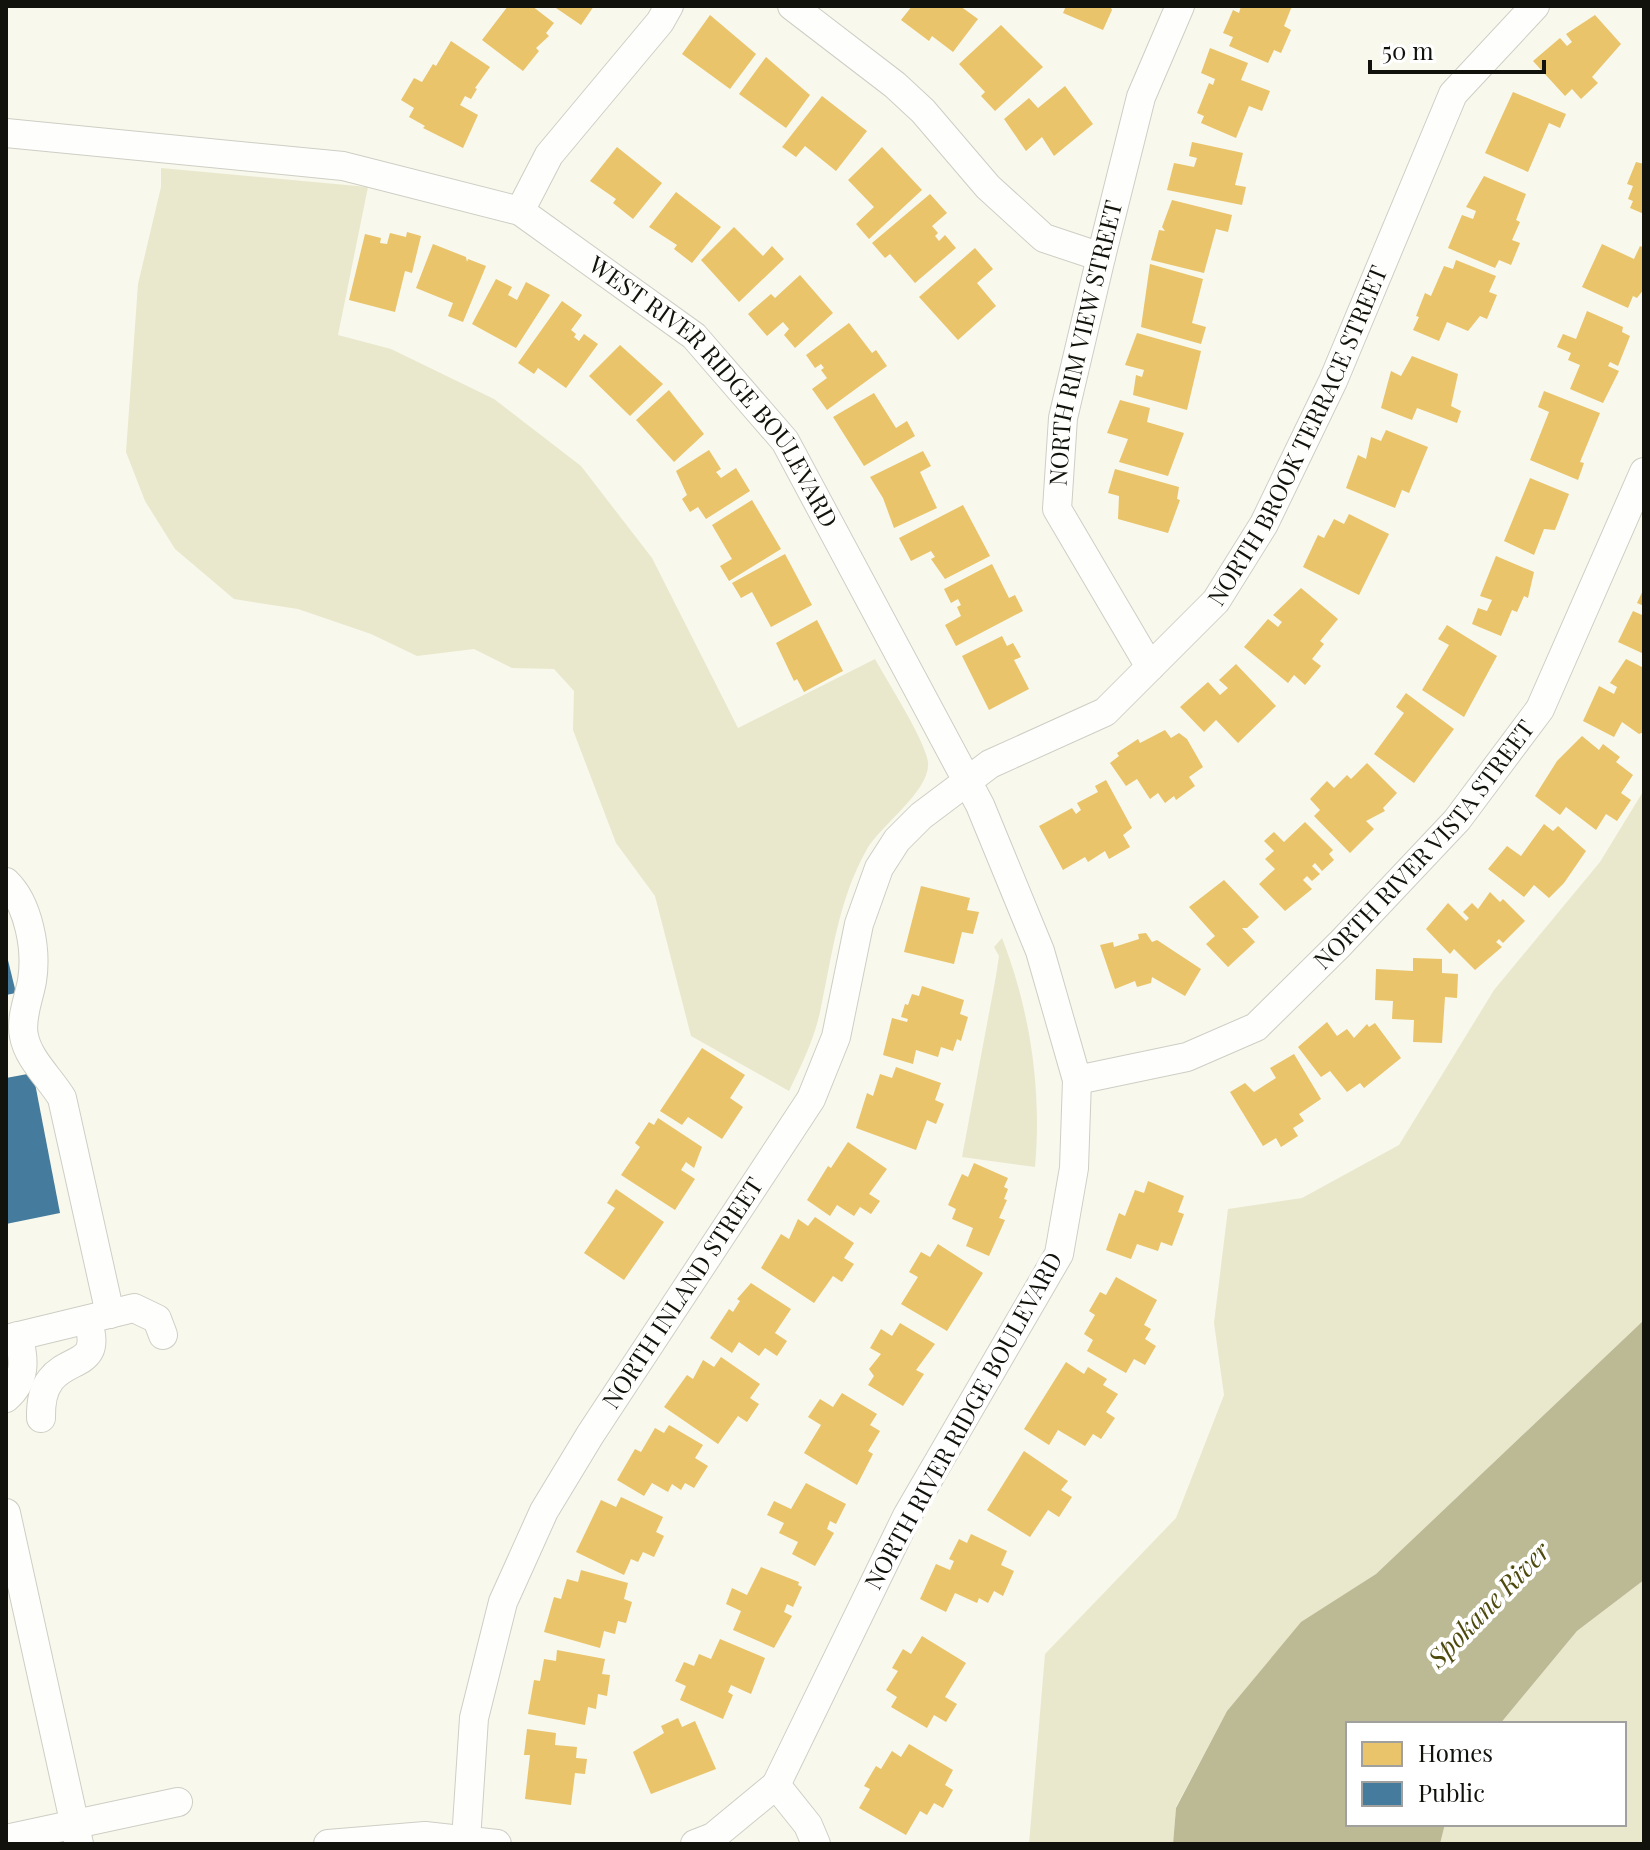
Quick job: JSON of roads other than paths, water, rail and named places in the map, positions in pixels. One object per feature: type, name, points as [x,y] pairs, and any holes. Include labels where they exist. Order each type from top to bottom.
[{"type":"street","points":[[520,211],[549,155],[660,22],[669,6]]},
{"type":"street","points":[[792,6],[895,85],[923,111],[988,187],[1044,238],[1101,257]]},
{"type":"street","name":"NORTH RIM VIEW STREET","points":[[1150,667],[1057,509],[1063,418],[1101,257],[1141,97],[1180,6]]},
{"type":"street","name":"NORTH BROOK TERRACE STREET","points":[[968,781],[990,764],[1105,712],[1216,601],[1264,524],[1333,381],[1453,94],[1535,6]]},
{"type":"street","name":"WEST RIVER RIDGE BOULEVARD","points":[[6,133],[343,166],[520,211],[694,336],[785,441],[968,781],[1040,951],[1077,1080]]},
{"type":"street","name":"NORTH RIVER VISTA STREET","points":[[1077,1080],[1187,1057],[1256,1027],[1447,831],[1540,709],[1644,472]]},
{"type":"street","name":"NORTH INLAND STREET","points":[[466,1840],[474,1718],[503,1602],[544,1511],[598,1421],[811,1099],[836,1037],[859,924],[879,868],[897,840],[921,816],[968,781]]},
{"type":"street","points":[[6,882],[23,906],[32,942],[33,976],[22,1031],[27,1052],[45,1070],[62,1098],[99,1317],[92,1350],[83,1360],[63,1366],[53,1374],[40,1397],[41,1418]]},
{"type":"street","name":"NORTH RIVER RIDGE BOULEVARD","points":[[695,1844],[713,1837],[736,1821],[776,1785],[907,1516],[1059,1254],[1074,1168],[1077,1080]]},
{"type":"street","points":[[6,1398],[13,1392],[24,1363],[12,1338],[134,1308],[157,1319],[163,1335]]},
{"type":"street","points":[[6,1513],[77,1834]]},
{"type":"street","points":[[776,1785],[808,1825],[816,1844]]},
{"type":"street","points":[[6,1839],[77,1834],[178,1802]]},
{"type":"street","points":[[328,1844],[425,1836],[497,1844]]},
{"type":"water","name":"Spokane River","points":[[1644,1320],[1644,1580],[1577,1631],[1502,1722],[1346,1722],[1346,1826],[1444,1826],[1440,1844],[1173,1844],[1176,1808],[1227,1711],[1301,1622],[1376,1574]]}]
